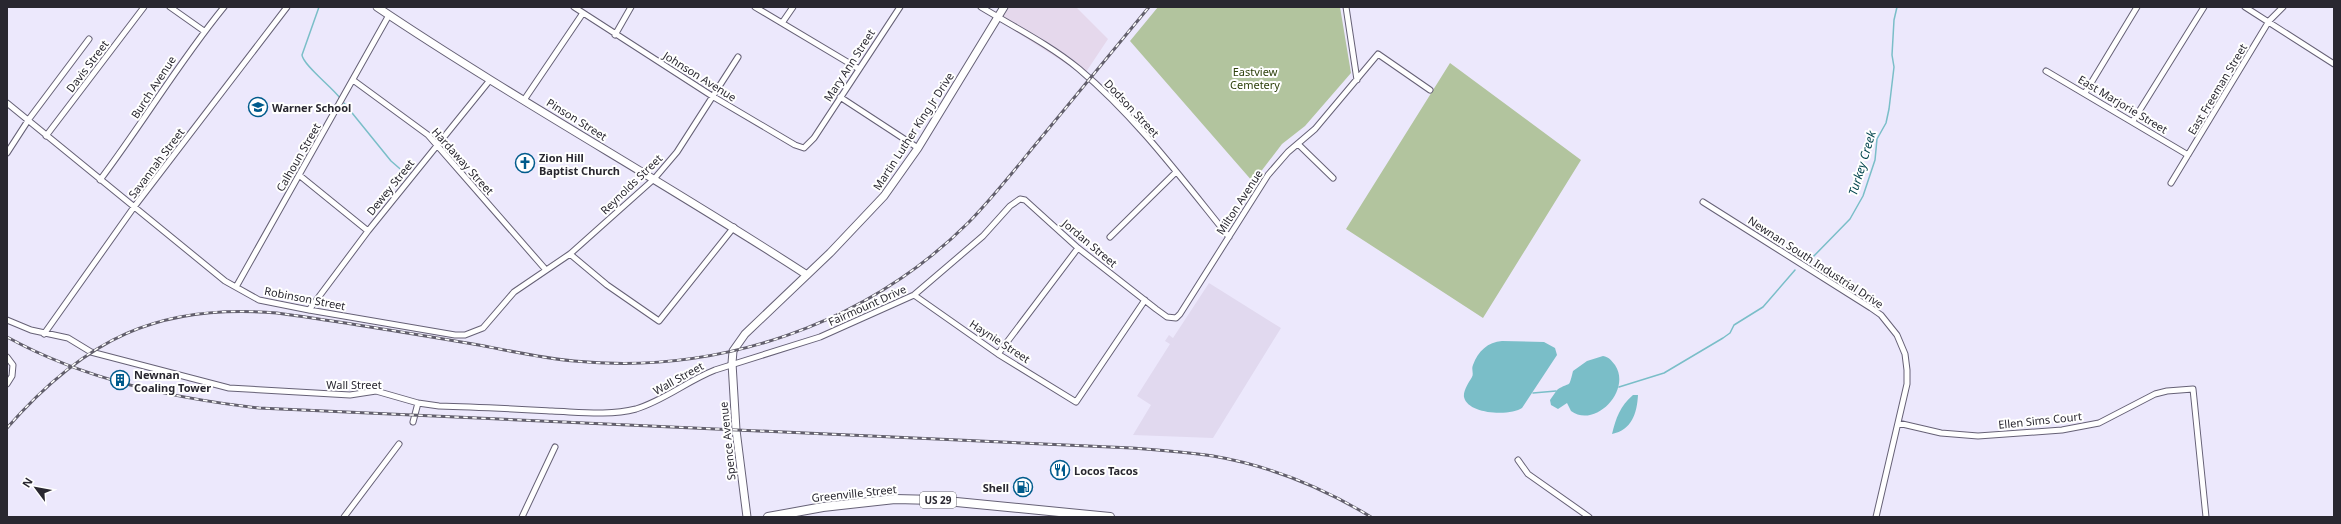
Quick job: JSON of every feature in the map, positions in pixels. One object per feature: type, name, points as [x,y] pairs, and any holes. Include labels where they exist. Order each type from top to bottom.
[{"type":"main road","name":"Greenville Street","points":[[768,517],[831,506],[895,499],[936,500],[1110,517]]},
{"type":"street","name":"Davis Street","points":[[46,136],[144,7]]},
{"type":"street","points":[[170,7],[204,31]]},
{"type":"street","name":"Burch Avenue","points":[[100,180],[134,134],[204,31],[224,7]]},
{"type":"street","name":"Savannah Street","points":[[44,334],[134,207],[287,7]]},
{"type":"street","name":"Pinson Street","points":[[377,7],[490,80],[734,227],[807,275]]},
{"type":"street","points":[[615,35],[631,7]]},
{"type":"street","points":[[755,7],[859,69]]},
{"type":"street","points":[[782,23],[793,7]]},
{"type":"street","name":"Mary Ann Street","points":[[816,134],[900,7]]},
{"type":"street","points":[[981,7],[998,17]]},
{"type":"street","name":"Martin Luther King Jr Drive","points":[[732,363],[734,351],[745,334],[807,275],[884,196],[918,148],[1004,7]]},
{"type":"street","points":[[1346,7],[1357,80]]},
{"type":"street","points":[[2085,93],[2137,7]]},
{"type":"street","points":[[2133,121],[2204,7]]},
{"type":"street","points":[[2245,7],[2334,64]]},
{"type":"street","name":"East Freeman Street","points":[[2171,183],[2269,21],[2283,7]]},
{"type":"street","name":"Johnson Avenue","points":[[577,8],[615,35],[712,96],[795,145],[804,148],[816,134]]},
{"type":"street","points":[[524,100],[583,13]]},
{"type":"street","name":"Calhoun Street","points":[[236,287],[389,15]]},
{"type":"street","name":"Dodson Street","points":[[998,17],[1065,58],[1080,69],[1130,120],[1176,172],[1228,237]]},
{"type":"street","points":[[7,153],[29,119],[88,39]]},
{"type":"street","name":"Milton Avenue","points":[[1145,300],[1167,317],[1176,318],[1180,314],[1268,175],[1288,152],[1315,129],[1378,54],[1430,90]]},
{"type":"street","name":"Reynolds Street","points":[[546,270],[570,254],[654,179],[677,152],[738,57]]},
{"type":"street","name":"East Marjorie Street","points":[[2046,71],[2133,121],[2188,155]]},
{"type":"street","name":"Hardaway Street","points":[[353,80],[419,128],[546,270]]},
{"type":"street","name":"Dewey Street","points":[[309,310],[368,231],[490,80]]},
{"type":"street","points":[[840,97],[918,148]]},
{"type":"street","name":"Robinson Street","points":[[7,103],[29,119],[46,136],[225,281],[258,300],[437,332],[465,334],[482,328],[514,292],[546,270]]},
{"type":"street","points":[[1298,144],[1333,178]]},
{"type":"street","points":[[1110,237],[1176,172]]},
{"type":"street","points":[[299,175],[368,231]]},
{"type":"street","name":"Fairmount Drive","points":[[732,363],[820,337],[914,295],[983,236],[1010,206],[1020,200],[1025,200]]},
{"type":"street","name":"Jordan Street","points":[[1025,200],[1078,248],[1145,300]]},
{"type":"street","name":"Newnan South Industrial Drive","points":[[1703,202],[1881,315],[1897,335],[1905,354],[1907,384],[1876,517]]},
{"type":"street","points":[[570,254],[607,285],[659,321],[734,227]]},
{"type":"street","points":[[998,354],[1078,248]]},
{"type":"street","name":"Haynie Street","points":[[914,295],[998,354],[1076,402],[1145,300]]},
{"type":"street","name":"Wall Street","points":[[7,320],[44,334],[68,338],[91,352],[229,388],[350,395],[376,391],[418,403],[439,406],[592,413],[623,411],[652,404],[669,396],[701,375],[732,363]]},
{"type":"street","points":[[7,357],[13,365],[12,376],[7,384]]},
{"type":"street","name":"Spence Avenue","points":[[732,363],[736,430],[747,517]]},
{"type":"street","name":"Ellen Sims Court","points":[[1898,423],[1941,433],[1978,436],[2062,430],[2099,423],[2155,394],[2167,391],[2193,389],[2206,517]]},
{"type":"street","points":[[413,422],[418,403]]},
{"type":"street","points":[[344,517],[399,444]]},
{"type":"street","points":[[522,517],[555,447]]},
{"type":"street","points":[[1518,460],[1528,474],[1589,517]]},
{"type":"shaded area","points":[[1003,7],[1076,7],[1108,39],[1084,75],[996,19]]},
{"type":"shaded area","points":[[1209,283],[1281,328],[1213,438],[1133,435],[1151,405],[1137,396],[1170,344],[1165,341],[1169,335],[1173,338]]},
{"type":"green space","name":"Eastview Cemetery","points":[[1158,7],[1340,7],[1351,73],[1305,126],[1282,144],[1253,182],[1130,41]]},
{"type":"green space","points":[[1450,63],[1581,160],[1483,318],[1346,229]]},
{"type":"water","points":[[1502,341],[1544,342],[1555,348],[1557,355],[1522,408],[1517,411],[1500,413],[1481,410],[1467,403],[1464,397],[1464,392],[1472,377],[1472,366],[1478,355],[1488,345]]},
{"type":"water","points":[[1603,356],[1608,358],[1615,365],[1619,375],[1619,385],[1615,395],[1608,404],[1600,411],[1590,415],[1580,415],[1571,411],[1567,403],[1558,409],[1551,405],[1550,400],[1557,390],[1569,383],[1573,371],[1587,361]]},
{"type":"water","points":[[1633,395],[1638,395],[1635,414],[1632,420],[1624,429],[1612,434],[1619,413],[1625,403]]},
{"type":"waterway","points":[[319,7],[302,55],[312,70],[340,98]]},
{"type":"waterway","name":"Turkey Creek","points":[[1810,260],[1850,219],[1863,196],[1875,160],[1877,139],[1886,123],[1889,109],[1894,67],[1892,55],[1894,20],[1897,7]]},
{"type":"waterway","points":[[344,103],[391,161],[406,174]]},
{"type":"waterway","name":"Turkey Creek","points":[[1619,387],[1664,373],[1723,338],[1730,333],[1734,325],[1763,307],[1795,270]]},
{"type":"waterway","name":"Turkey Creek","points":[[1533,393],[1556,391]]},
{"type":"railway","points":[[7,428],[36,397],[65,371],[95,350],[127,333],[160,322],[196,314],[234,311],[277,313],[473,344],[549,358],[574,361],[628,363],[682,360],[735,350],[787,335],[837,315],[884,289],[928,258],[969,222],[1008,178],[1149,7]]},
{"type":"railway","points":[[7,337],[67,365],[98,376],[130,385],[194,399],[259,408],[1132,448],[1213,456],[1234,460],[1295,479],[1334,496],[1371,517]]},
{"type":"place","name":"Warner School","points":[[258,107]]},
{"type":"place","name":"Zion Hill Baptist Church","points":[[525,163]]},
{"type":"place","name":"Newnan Coaling Tower","points":[[120,380]]},
{"type":"place","name":"Locos Tacos","points":[[1060,470]]},
{"type":"place","name":"Shell","points":[[1023,487]]}]
